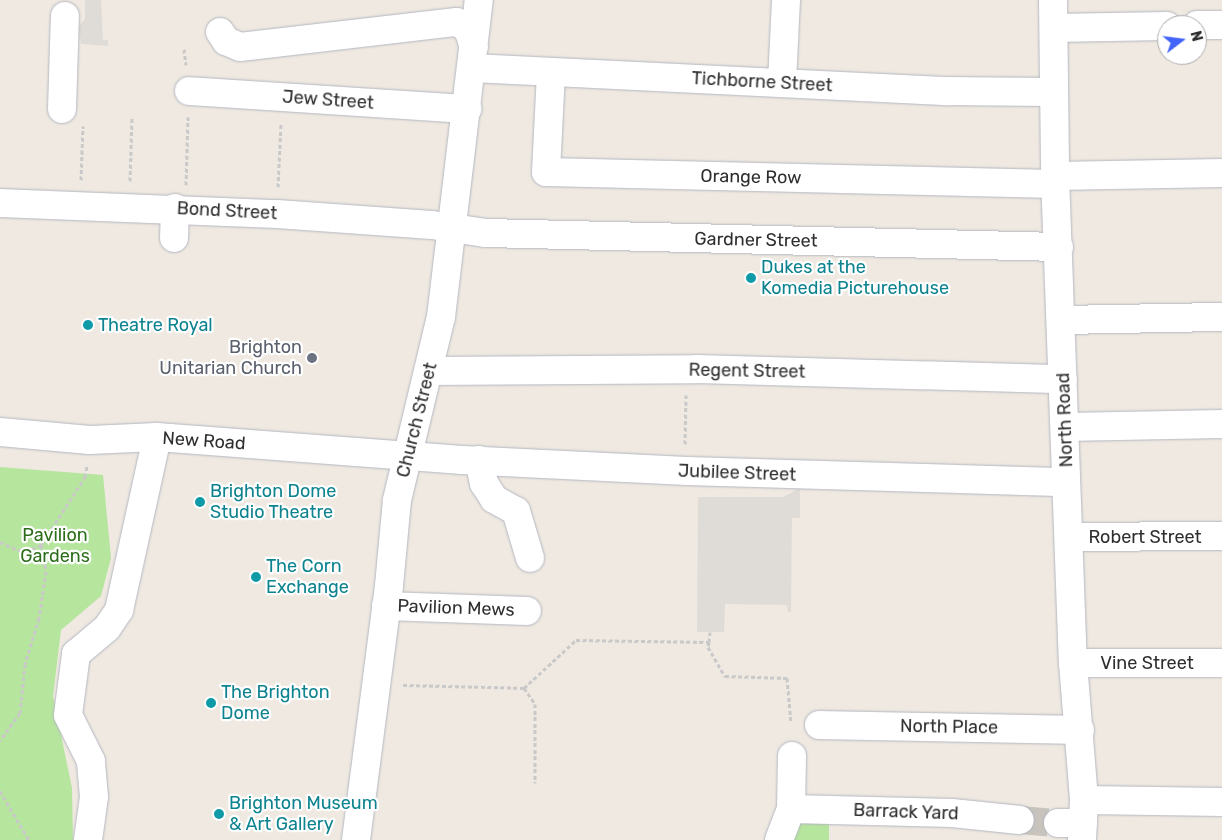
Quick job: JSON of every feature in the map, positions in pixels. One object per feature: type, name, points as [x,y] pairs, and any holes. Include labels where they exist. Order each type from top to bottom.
[{"type":"street","name":"Church Street","points":[[356,840],[374,684],[386,606],[397,500],[430,371],[452,229],[479,0]]},
{"type":"street","points":[[782,82],[786,0]]},
{"type":"street","name":"North Road","points":[[1053,0],[1055,180],[1066,427],[1066,482],[1073,663],[1080,730],[1077,822]]},
{"type":"street","points":[[65,16],[73,115]]},
{"type":"street","points":[[220,32],[226,41],[240,47],[457,22],[468,30],[473,58]]},
{"type":"street","points":[[1207,25],[1222,25]]},
{"type":"street","points":[[1054,28],[1157,26]]},
{"type":"street","name":"Tichborne Street","points":[[473,58],[551,73],[948,91],[1053,92]]},
{"type":"street","name":"Orange Row","points":[[551,73],[546,172],[1055,180]]},
{"type":"street","name":"Jew Street","points":[[189,91],[467,109]]},
{"type":"street","points":[[1055,180],[1222,173]]},
{"type":"street","name":"Bond Street","points":[[0,203],[80,208],[180,208],[452,229]]},
{"type":"street","points":[[174,238],[180,208]]},
{"type":"street","name":"Gardner Street","points":[[452,229],[486,233],[1059,247]]},
{"type":"street","points":[[1062,320],[1222,317]]},
{"type":"street","name":"Regent Street","points":[[430,371],[697,370],[1063,379]]},
{"type":"street","points":[[1066,427],[1222,424]]},
{"type":"street","name":"New Road","points":[[0,432],[90,440],[157,437],[408,456]]},
{"type":"street","points":[[88,840],[94,797],[91,761],[68,715],[76,654],[107,628],[119,610],[157,437]]},
{"type":"street","name":"Jubilee Street","points":[[408,456],[697,472],[1066,482]]},
{"type":"street","points":[[479,460],[484,483],[494,499],[516,511],[530,558]]},
{"type":"street","name":"Robert Street","points":[[1069,537],[1222,536]]},
{"type":"street","name":"Pavilion Mews","points":[[386,606],[527,611]]},
{"type":"street","name":"Vine Street","points":[[1073,663],[1222,662]]},
{"type":"street","name":"North Place","points":[[819,725],[1080,730]]},
{"type":"street","points":[[779,840],[791,809],[792,756]]},
{"type":"street","points":[[1077,822],[1222,802]]},
{"type":"street","name":"Barrack Yard","points":[[791,809],[952,813],[1020,820]]},
{"type":"path","points":[[180,208],[189,91]]},
{"type":"path","points":[[277,214],[282,98]]},
{"type":"path","points":[[73,115],[80,208]]},
{"type":"path","points":[[129,207],[132,118]]},
{"type":"path","points":[[685,441],[686,400]]},
{"type":"path","points":[[0,542],[18,550],[32,550],[41,545],[85,477],[90,440]]},
{"type":"path","points":[[0,741],[16,720],[22,705],[25,664],[39,618],[44,584],[41,545]]},
{"type":"path","points":[[710,632],[708,647],[724,676],[787,678],[791,706]]},
{"type":"path","points":[[374,684],[524,688],[576,640],[710,642]]},
{"type":"path","points":[[524,688],[535,704],[535,783]]},
{"type":"path","points":[[0,791],[29,840]]},
{"type":"green space","name":"Pavilion Gardens","points":[[0,467],[103,475],[111,558],[101,596],[61,630],[53,696],[72,788],[73,840],[0,840]]},
{"type":"green space","points":[[802,820],[829,820],[829,840],[791,840]]},
{"type":"shaded area","points":[[85,0],[101,0],[103,40],[108,40],[108,46],[81,44],[79,27],[85,19]]},
{"type":"shaded area","points":[[800,488],[800,518],[792,518],[791,612],[788,612],[787,605],[725,604],[724,632],[697,632],[698,497],[783,497]]},
{"type":"tunnel","points":[[1020,820],[1058,823]]},
{"type":"place","name":"Dukes at the Komedia Picturehouse","points":[[751,278]]},
{"type":"place","name":"Theatre Royal","points":[[88,325]]},
{"type":"place","name":"Brighton Unitarian Church","points":[[312,358]]},
{"type":"place","name":"Brighton Dome Studio Theatre","points":[[200,502]]},
{"type":"place","name":"The Corn Exchange","points":[[256,577]]},
{"type":"place","name":"The Brighton Dome","points":[[211,703]]},
{"type":"place","name":"Brighton Museum & Art Gallery","points":[[219,814]]}]
